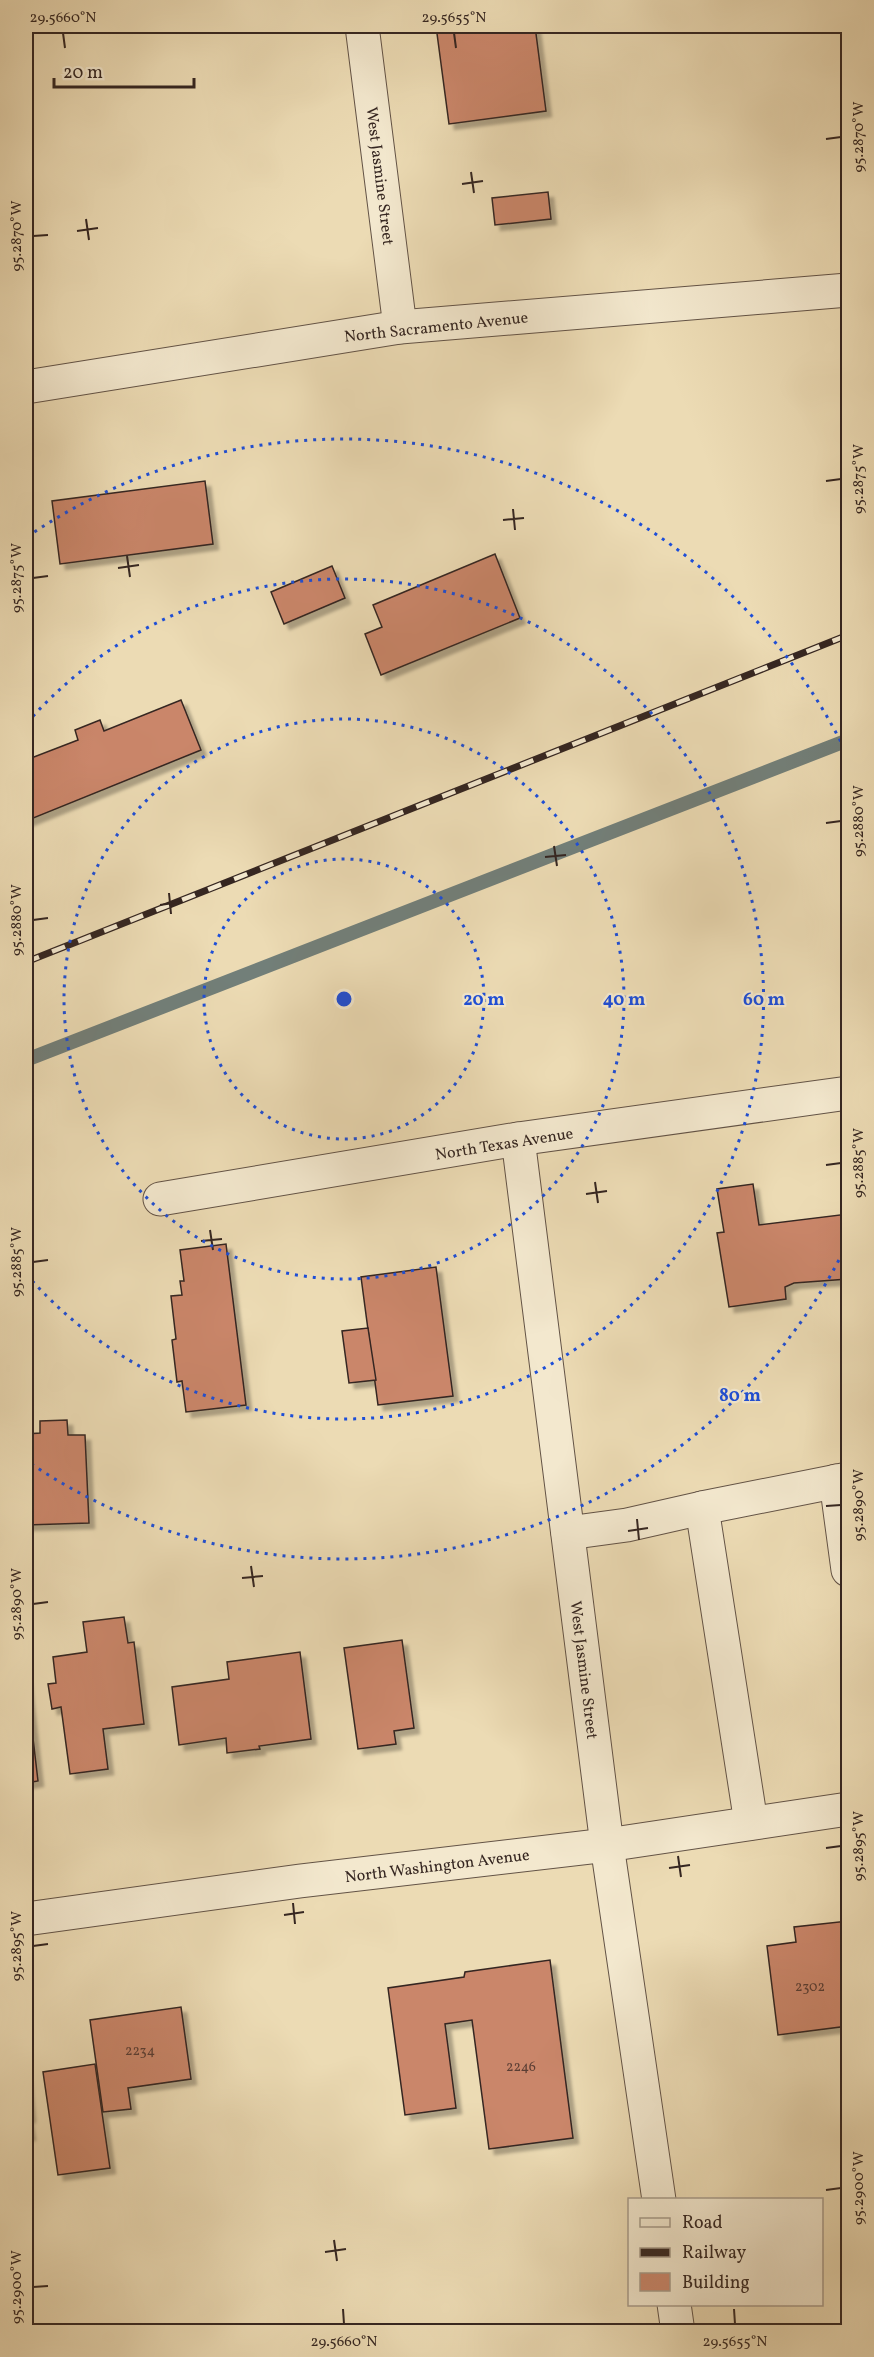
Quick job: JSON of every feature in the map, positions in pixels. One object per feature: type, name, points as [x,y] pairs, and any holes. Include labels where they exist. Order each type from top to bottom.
[{"type":"street","name":"West Jasmine Street","points":[[362,26],[400,327]]},
{"type":"street","name":"North Sacramento Avenue","points":[[26,387],[400,327],[849,290]]},
{"type":"street","name":"North Texas Avenue","points":[[160,1199],[518,1139],[849,1093]]},
{"type":"street","name":"West Jasmine Street","points":[[518,1139],[607,1845],[659,2198]]},
{"type":"street","points":[[568,1533],[627,1525],[842,1480],[849,1570]]},
{"type":"street","points":[[702,1508],[751,1823]]},
{"type":"street","name":"North Washington Avenue","points":[[26,1919],[300,1881],[607,1845],[849,1809]]},
{"type":"street","points":[[674,2306],[678,2331]]},
{"type":"building","points":[[436,26],[535,26],[546,111],[449,124]]},
{"type":"building","points":[[548,192],[551,219],[495,225],[492,198]]},
{"type":"building","points":[[205,481],[213,544],[60,564],[52,501]]},
{"type":"building","points":[[495,554],[520,618],[381,675],[365,634],[382,627],[373,605]]},
{"type":"building","points":[[332,566],[345,598],[284,624],[271,592]]},
{"type":"building","points":[[181,700],[201,750],[26,821],[26,760],[78,740],[75,730],[100,720],[104,731]]},
{"type":"building","points":[[753,1184],[759,1225],[848,1214],[848,1279],[794,1283],[785,1287],[786,1299],[729,1307],[717,1233],[724,1232],[717,1189]]},
{"type":"building","points":[[226,1244],[246,1405],[186,1412],[182,1381],[177,1382],[172,1340],[176,1339],[171,1296],[182,1295],[180,1281],[184,1281],[180,1250]]},
{"type":"building","points":[[436,1267],[453,1396],[378,1405],[361,1277]]},
{"type":"building","points":[[368,1328],[376,1380],[349,1383],[342,1331]]},
{"type":"building","points":[[67,1420],[68,1435],[85,1435],[89,1523],[26,1525],[26,1434],[40,1433],[40,1421]]},
{"type":"building","points":[[124,1617],[128,1643],[134,1642],[144,1724],[103,1729],[108,1769],[70,1774],[61,1707],[52,1709],[48,1684],[56,1683],[53,1657],[87,1652],[83,1622]]},
{"type":"building","points":[[402,1640],[414,1728],[394,1731],[396,1744],[358,1749],[344,1648]]},
{"type":"building","points":[[300,1652],[311,1739],[227,1753],[226,1738],[179,1745],[172,1687],[229,1679],[227,1662]]},
{"type":"building","points":[[26,1678],[38,1781],[26,1783]]},
{"type":"building","points":[[848,1921],[848,2026],[778,2035],[767,1946],[796,1942],[794,1927]]},
{"type":"building","points":[[550,1960],[573,2138],[489,2149],[472,2020],[445,2024],[456,2108],[405,2115],[388,1988],[464,1977],[465,1972]]},
{"type":"building","points":[[181,2007],[191,2079],[128,2088],[131,2109],[103,2112],[90,2020]]},
{"type":"building","points":[[95,2064],[110,2168],[58,2175],[43,2072]]},
{"type":"building","points":[[26,2076],[30,2117],[27,2117],[30,2135],[26,2135]]},
{"type":"waterway","points":[[26,1060],[848,740]]},
{"type":"railway","points":[[26,962],[848,635]]}]
